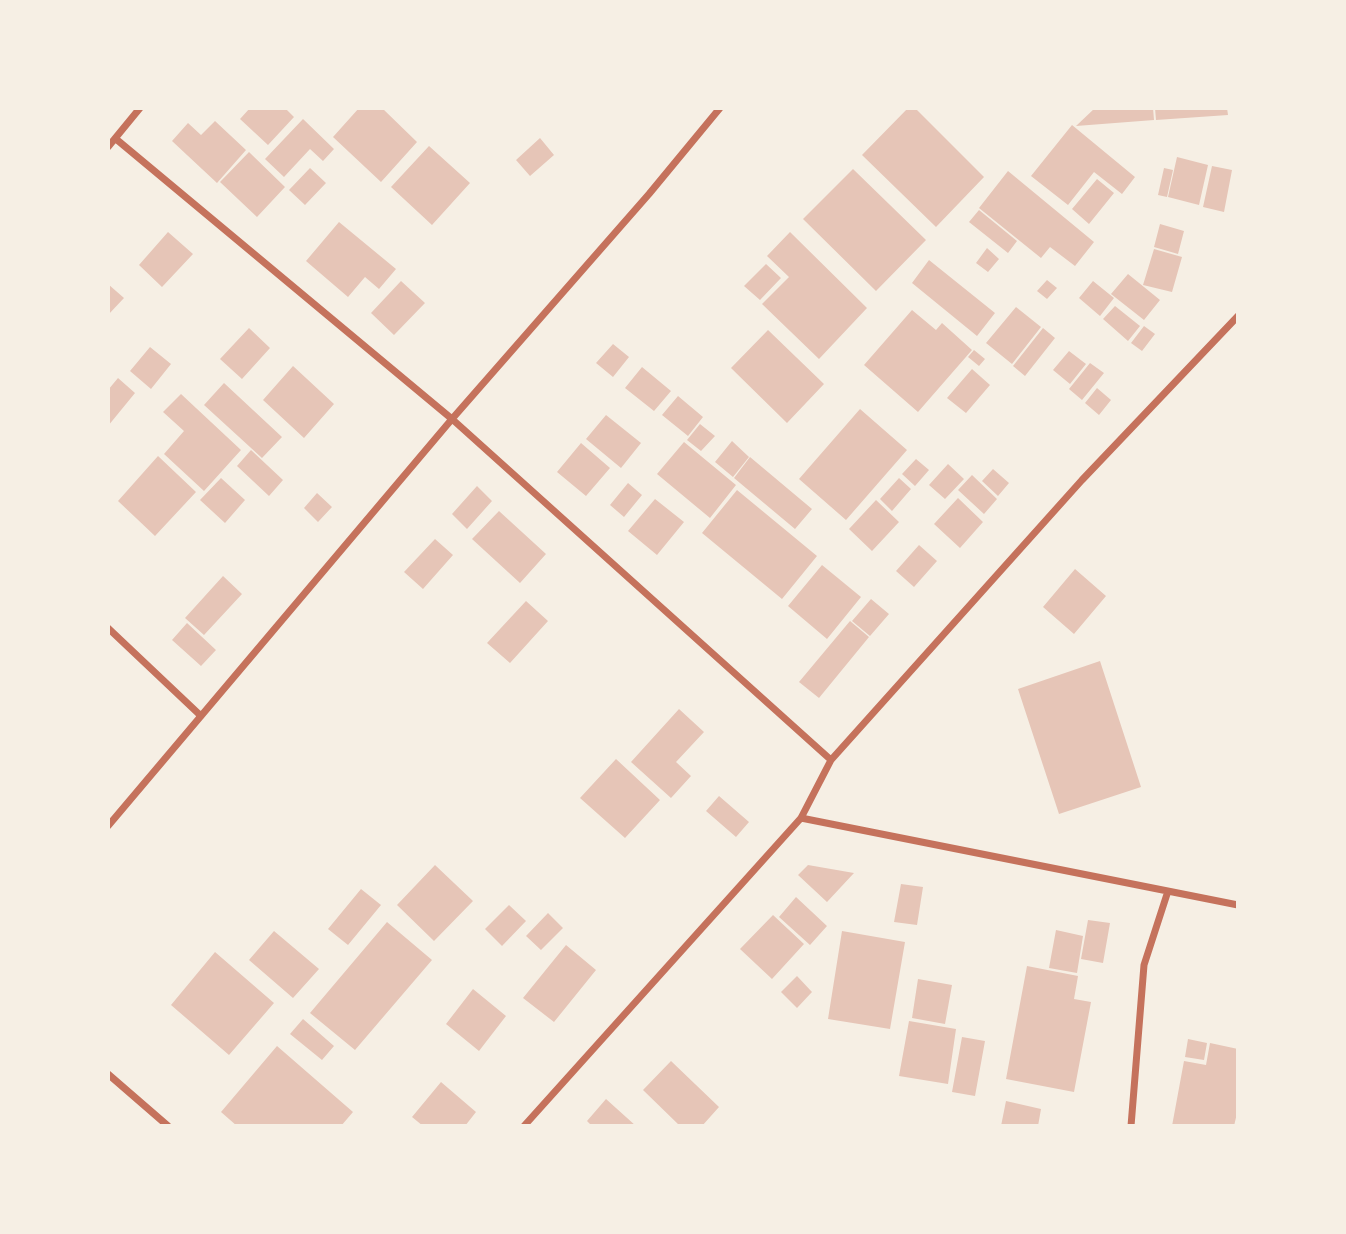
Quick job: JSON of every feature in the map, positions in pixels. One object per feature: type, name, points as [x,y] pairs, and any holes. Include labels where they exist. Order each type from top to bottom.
[{"type":"street","points":[[108,147],[140,108]]},
{"type":"street","points":[[108,826],[452,419],[649,194],[720,108]]},
{"type":"street","points":[[116,139],[452,419],[831,760]]},
{"type":"street","points":[[524,1125],[801,818],[831,760],[1082,480],[1237,316]]},
{"type":"street","points":[[108,628],[201,716]]},
{"type":"street","points":[[801,818],[1237,905]]},
{"type":"street","points":[[1131,1125],[1144,965],[1168,891]]},
{"type":"street","points":[[108,1073],[168,1125]]},
{"type":"building","points":[[250,108],[285,108],[294,117],[268,145],[240,119]]},
{"type":"building","points":[[359,108],[382,108],[417,142],[381,182],[333,137]]},
{"type":"building","points":[[908,108],[915,108],[984,177],[936,227],[862,155]]},
{"type":"building","points":[[1095,108],[1153,108],[1154,120],[1076,126]]},
{"type":"building","points":[[1155,108],[1227,108],[1228,115],[1156,120]]},
{"type":"building","points":[[303,119],[334,149],[323,161],[310,149],[284,177],[265,159]]},
{"type":"building","points":[[215,121],[246,150],[217,183],[172,141],[188,123],[201,135]]},
{"type":"building","points":[[1072,125],[1135,177],[1122,194],[1094,172],[1068,205],[1031,176]]},
{"type":"building","points":[[540,138],[554,155],[530,176],[516,160]]},
{"type":"building","points":[[429,146],[470,183],[432,225],[391,187]]},
{"type":"building","points":[[249,152],[285,187],[257,217],[220,182]]},
{"type":"building","points":[[1177,157],[1208,165],[1199,205],[1168,197]]},
{"type":"building","points":[[1212,166],[1232,170],[1224,212],[1203,207]]},
{"type":"building","points":[[310,168],[326,183],[305,205],[289,190]]},
{"type":"building","points":[[1164,168],[1173,170],[1167,197],[1158,195]]},
{"type":"building","points":[[853,169],[926,240],[876,291],[803,219]]},
{"type":"building","points":[[1008,171],[1094,242],[1075,266],[1050,247],[1041,258],[979,208]]},
{"type":"building","points":[[1097,179],[1114,193],[1089,224],[1072,209]]},
{"type":"building","points":[[979,210],[1017,241],[1008,253],[969,222]]},
{"type":"building","points":[[339,222],[396,269],[379,289],[365,277],[348,297],[306,261]]},
{"type":"building","points":[[1160,224],[1184,231],[1178,254],[1154,247]]},
{"type":"building","points":[[168,232],[193,254],[162,287],[139,265]]},
{"type":"building","points":[[790,232],[867,308],[819,359],[762,304],[789,277],[767,256]]},
{"type":"building","points":[[987,248],[999,259],[988,272],[976,263]]},
{"type":"building","points":[[1154,249],[1182,257],[1172,292],[1143,285]]},
{"type":"building","points":[[929,260],[995,313],[977,336],[912,283]]},
{"type":"building","points":[[766,264],[781,278],[760,300],[744,286]]},
{"type":"building","points":[[1128,274],[1160,300],[1144,320],[1111,294]]},
{"type":"building","points":[[1047,280],[1057,288],[1047,299],[1037,291]]},
{"type":"building","points":[[401,281],[425,303],[394,335],[371,313]]},
{"type":"building","points":[[1093,281],[1114,298],[1100,316],[1079,298]]},
{"type":"building","points":[[108,284],[124,298],[108,315]]},
{"type":"building","points":[[1115,306],[1140,326],[1128,341],[1103,319]]},
{"type":"building","points":[[1016,307],[1041,327],[1012,364],[986,343]]},
{"type":"building","points":[[912,310],[936,330],[942,323],[972,350],[918,412],[864,365]]},
{"type":"building","points":[[1144,326],[1155,334],[1142,351],[1131,343]]},
{"type":"building","points":[[249,328],[270,348],[242,379],[220,359]]},
{"type":"building","points":[[1043,328],[1055,338],[1025,376],[1013,366]]},
{"type":"building","points":[[768,330],[824,384],[787,423],[731,368]]},
{"type":"building","points":[[613,344],[629,357],[613,377],[596,363]]},
{"type":"building","points":[[150,347],[171,364],[151,389],[130,371]]},
{"type":"building","points":[[974,350],[985,359],[979,366],[968,357]]},
{"type":"building","points":[[1069,351],[1086,364],[1070,384],[1053,370]]},
{"type":"building","points":[[1090,363],[1104,373],[1082,400],[1069,389]]},
{"type":"building","points":[[293,366],[334,404],[304,438],[263,400]]},
{"type":"building","points":[[642,367],[671,391],[654,411],[625,388]]},
{"type":"building","points":[[972,369],[990,385],[966,413],[947,398]]},
{"type":"building","points":[[118,378],[135,393],[108,426],[108,390]]},
{"type":"building","points":[[224,383],[282,437],[262,458],[204,405]]},
{"type":"building","points":[[1097,388],[1111,400],[1099,415],[1085,403]]},
{"type":"building","points":[[181,394],[241,450],[204,491],[164,454],[184,431],[163,412]]},
{"type":"building","points":[[678,396],[703,417],[688,436],[662,415]]},
{"type":"building","points":[[860,409],[907,450],[846,520],[799,479]]},
{"type":"building","points":[[606,415],[641,443],[621,468],[586,439]]},
{"type":"building","points":[[700,424],[715,436],[701,451],[687,440]]},
{"type":"building","points":[[732,441],[749,457],[733,477],[715,462]]},
{"type":"building","points":[[684,442],[736,485],[710,518],[657,474]]},
{"type":"building","points":[[581,443],[610,468],[586,496],[557,472]]},
{"type":"building","points":[[251,450],[283,480],[269,496],[237,466]]},
{"type":"building","points":[[158,456],[196,492],[155,536],[118,501]]},
{"type":"building","points":[[750,457],[812,509],[795,529],[734,478]]},
{"type":"building","points":[[916,459],[929,470],[915,486],[902,474]]},
{"type":"building","points":[[948,464],[964,479],[945,499],[929,485]]},
{"type":"building","points":[[993,469],[1009,483],[998,496],[982,481]]},
{"type":"building","points":[[972,475],[997,499],[984,514],[958,490]]},
{"type":"building","points":[[221,478],[245,500],[225,523],[200,500]]},
{"type":"building","points":[[899,478],[911,489],[892,511],[880,499]]},
{"type":"building","points":[[628,483],[642,495],[624,517],[610,505]]},
{"type":"building","points":[[477,486],[492,501],[467,529],[452,514]]},
{"type":"building","points":[[737,490],[817,556],[782,599],[702,533]]},
{"type":"building","points":[[317,493],[332,507],[318,522],[304,508]]},
{"type":"building","points":[[958,498],[983,522],[960,548],[934,524]]},
{"type":"building","points":[[655,499],[684,522],[657,555],[628,531]]},
{"type":"building","points":[[876,500],[899,522],[872,551],[849,529]]},
{"type":"building","points":[[499,511],[546,554],[520,583],[472,539]]},
{"type":"building","points":[[435,539],[453,555],[423,589],[404,572]]},
{"type":"building","points":[[919,545],[937,561],[914,587],[896,571]]},
{"type":"building","points":[[822,565],[861,597],[827,639],[788,606]]},
{"type":"building","points":[[1075,569],[1106,596],[1074,634],[1043,607]]},
{"type":"building","points":[[223,576],[242,594],[204,635],[185,618]]},
{"type":"building","points":[[871,599],[889,614],[870,636],[852,621]]},
{"type":"building","points":[[526,601],[548,621],[510,663],[487,643]]},
{"type":"building","points":[[850,621],[869,637],[819,698],[799,682]]},
{"type":"building","points":[[187,623],[216,650],[201,666],[172,640]]},
{"type":"building","points":[[1100,661],[1141,787],[1059,814],[1018,689]]},
{"type":"building","points":[[679,709],[704,732],[676,762],[691,776],[671,798],[631,762]]},
{"type":"building","points":[[616,759],[660,800],[625,838],[580,798]]},
{"type":"building","points":[[719,796],[749,822],[736,837],[706,811]]},
{"type":"building","points":[[435,865],[473,901],[434,941],[397,905]]},
{"type":"building","points":[[808,865],[854,873],[827,902],[798,875]]},
{"type":"building","points":[[901,884],[923,887],[917,925],[894,922]]},
{"type":"building","points":[[361,889],[381,905],[348,945],[328,929]]},
{"type":"building","points":[[796,897],[827,926],[810,945],[779,917]]},
{"type":"building","points":[[509,905],[526,921],[502,946],[485,929]]},
{"type":"building","points":[[548,913],[563,928],[541,950],[526,936]]},
{"type":"building","points":[[773,915],[804,944],[772,979],[740,949]]},
{"type":"building","points":[[1088,920],[1110,923],[1103,963],[1081,959]]},
{"type":"building","points":[[387,922],[432,960],[355,1050],[310,1013]]},
{"type":"building","points":[[1056,930],[1083,936],[1077,973],[1049,968]]},
{"type":"building","points":[[274,931],[319,969],[293,998],[249,960]]},
{"type":"building","points":[[842,931],[905,942],[890,1029],[828,1019]]},
{"type":"building","points":[[566,945],[596,970],[554,1022],[523,998]]},
{"type":"building","points":[[215,952],[274,1003],[229,1055],[171,1005]]},
{"type":"building","points":[[1027,966],[1078,976],[1074,999],[1091,1002],[1074,1092],[1006,1079]]},
{"type":"building","points":[[797,976],[812,992],[797,1008],[781,992]]},
{"type":"building","points":[[918,979],[952,985],[945,1024],[912,1018]]},
{"type":"building","points":[[473,989],[506,1016],[479,1051],[446,1024]]},
{"type":"building","points":[[303,1019],[334,1046],[322,1060],[290,1034]]},
{"type":"building","points":[[909,1021],[956,1029],[948,1084],[899,1076]]},
{"type":"building","points":[[962,1037],[985,1041],[975,1096],[952,1092]]},
{"type":"building","points":[[1188,1039],[1207,1043],[1204,1060],[1185,1057]]},
{"type":"building","points":[[1210,1043],[1238,1049],[1238,1109],[1234,1126],[1172,1126],[1184,1061],[1206,1065]]},
{"type":"building","points":[[277,1046],[353,1112],[341,1126],[237,1126],[221,1112]]},
{"type":"building","points":[[671,1061],[719,1107],[702,1126],[680,1126],[643,1090]]},
{"type":"building","points":[[441,1082],[476,1112],[465,1126],[423,1126],[412,1117]]},
{"type":"building","points":[[606,1099],[636,1126],[592,1126],[587,1121]]},
{"type":"building","points":[[1006,1101],[1041,1109],[1038,1126],[1001,1126]]}]
